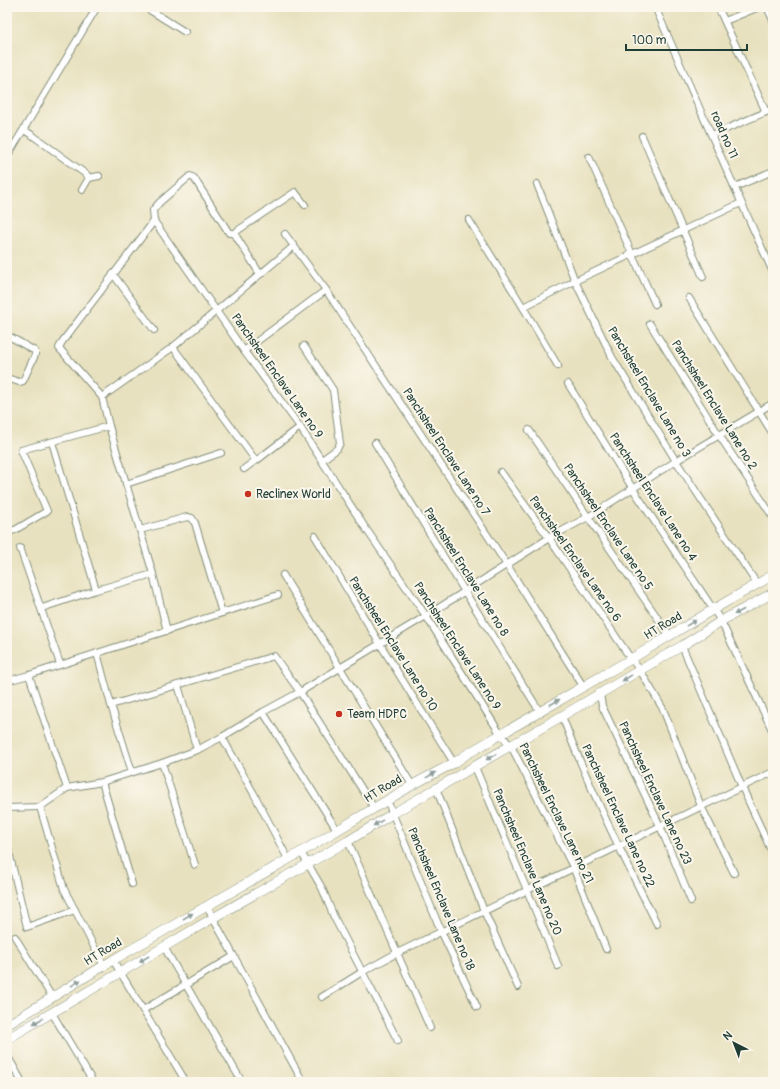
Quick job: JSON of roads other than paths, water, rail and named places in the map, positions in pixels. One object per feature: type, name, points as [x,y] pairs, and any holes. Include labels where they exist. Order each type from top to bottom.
[{"type":"street","points":[[7,157],[97,7]]},
{"type":"street","points":[[145,7],[185,32]]},
{"type":"street","name":"road no 11","points":[[655,7],[741,204],[773,272]]},
{"type":"street","points":[[718,7],[766,112]]},
{"type":"street","points":[[725,21],[759,7]]},
{"type":"street","points":[[767,7],[773,20]]},
{"type":"street","points":[[712,135],[773,109]]},
{"type":"street","points":[[24,130],[32,134],[89,178]]},
{"type":"street","points":[[642,136],[703,278]]},
{"type":"street","points":[[589,157],[655,304]]},
{"type":"street","points":[[735,188],[773,171]]},
{"type":"street","points":[[82,190],[89,178],[99,176]]},
{"type":"street","points":[[167,631],[153,574],[109,426],[102,397],[59,348],[113,274],[154,222],[153,210],[190,176],[194,178],[229,232],[234,233],[260,274]]},
{"type":"street","name":"Panchsheel Enclave Lane no 3","points":[[537,184],[575,281],[612,357],[676,461],[758,584]]},
{"type":"street","points":[[234,233],[295,192],[305,205]]},
{"type":"street","points":[[523,306],[741,204]]},
{"type":"street","points":[[469,220],[523,306],[558,366]]},
{"type":"street","name":"Panchsheel Enclave Lane no 9","points":[[154,222],[217,310],[244,351],[300,427],[364,526],[426,616],[501,735]]},
{"type":"street","name":"Panchsheel Enclave Lane no 7","points":[[285,234],[326,290],[507,565],[583,686]]},
{"type":"street","points":[[102,397],[173,347],[294,246]]},
{"type":"street","points":[[113,274],[154,330]]},
{"type":"street","points":[[244,351],[326,290]]},
{"type":"street","points":[[689,298],[773,434]]},
{"type":"street","name":"Panchsheel Enclave Lane no 2","points":[[650,324],[719,435],[773,517]]},
{"type":"street","points":[[7,335],[35,351],[35,355],[23,381],[18,382],[7,378]]},
{"type":"street","points":[[304,346],[334,390],[340,442],[337,449],[322,460]]},
{"type":"street","points":[[173,347],[256,460]]},
{"type":"street","name":"Panchsheel Enclave Lane no 4","points":[[568,384],[633,489],[714,609],[773,732]]},
{"type":"street","points":[[7,808],[40,806],[67,788],[102,782],[198,750],[300,692],[380,644],[549,538],[588,517],[676,461],[773,403]]},
{"type":"street","points":[[7,532],[15,530],[47,511],[21,450],[109,426]]},
{"type":"street","points":[[244,469],[300,427]]},
{"type":"street","name":"Panchsheel Enclave Lane no 5","points":[[530,430],[670,636]]},
{"type":"street","points":[[52,442],[96,590]]},
{"type":"street","name":"Panchsheel Enclave Lane no 8","points":[[375,443],[540,712]]},
{"type":"street","points":[[126,484],[221,453]]},
{"type":"street","name":"Panchsheel Enclave Lane no 6","points":[[501,472],[549,538],[640,670],[663,709],[701,806],[734,873]]},
{"type":"street","points":[[140,530],[187,517],[192,518],[222,613]]},
{"type":"street","name":"Panchsheel Enclave Lane no 10","points":[[315,536],[454,763]]},
{"type":"street","points":[[20,548],[42,608],[60,664]]},
{"type":"street","points":[[42,608],[96,590],[153,574]]},
{"type":"street","points":[[282,575],[412,785]]},
{"type":"street","name":"HT Road","points":[[7,1025],[113,960],[301,852],[412,785],[454,763],[773,575]]},
{"type":"street","points":[[8,1037],[52,1013],[213,918],[348,841],[436,788],[511,746],[682,646],[721,621],[773,593]]},
{"type":"street","points":[[7,681],[278,595]]},
{"type":"street","points":[[682,646],[742,787],[770,848]]},
{"type":"street","points":[[97,653],[111,705],[132,772]]},
{"type":"street","points":[[111,705],[274,656],[300,692],[374,808]]},
{"type":"street","points":[[29,675],[67,788]]},
{"type":"street","points":[[178,685],[198,750]]},
{"type":"street","name":"Panchsheel Enclave Lane no 23","points":[[600,694],[602,706],[660,826],[691,900]]},
{"type":"street","points":[[263,712],[337,830]]},
{"type":"street","name":"Panchsheel Enclave Lane no 22","points":[[562,716],[572,743],[618,846],[657,924]]},
{"type":"street","name":"Panchsheel Enclave Lane no 21","points":[[501,735],[511,746],[573,867],[606,949]]},
{"type":"street","points":[[222,737],[288,859]]},
{"type":"street","points":[[162,763],[195,865]]},
{"type":"street","name":"Panchsheel Enclave Lane no 20","points":[[475,766],[528,890],[558,966]]},
{"type":"street","points":[[322,997],[362,972],[397,953],[773,772]]},
{"type":"street","points":[[102,782],[132,884]]},
{"type":"street","points":[[436,788],[484,911],[518,986]]},
{"type":"street","name":"Panchsheel Enclave Lane no 18","points":[[387,800],[441,932],[477,1007]]},
{"type":"street","points":[[40,806],[64,888],[104,966]]},
{"type":"street","points":[[348,841],[430,1028]]},
{"type":"street","points":[[7,844],[27,927],[75,910]]},
{"type":"street","points":[[301,852],[322,888],[334,917],[398,1041]]},
{"type":"street","points":[[207,905],[303,1082]]},
{"type":"street","points":[[15,937],[52,997]]},
{"type":"street","points":[[164,947],[242,1082]]},
{"type":"street","points":[[143,1010],[234,956]]},
{"type":"street","points":[[113,960],[186,1082]]},
{"type":"street","points":[[52,1013],[93,1082]]},
{"type":"street","points":[[7,1055],[22,1082]]},
{"type":"place","name":"Reclinex World","points":[[248,494]]},
{"type":"place","name":"Team HDPC","points":[[339,714]]}]
